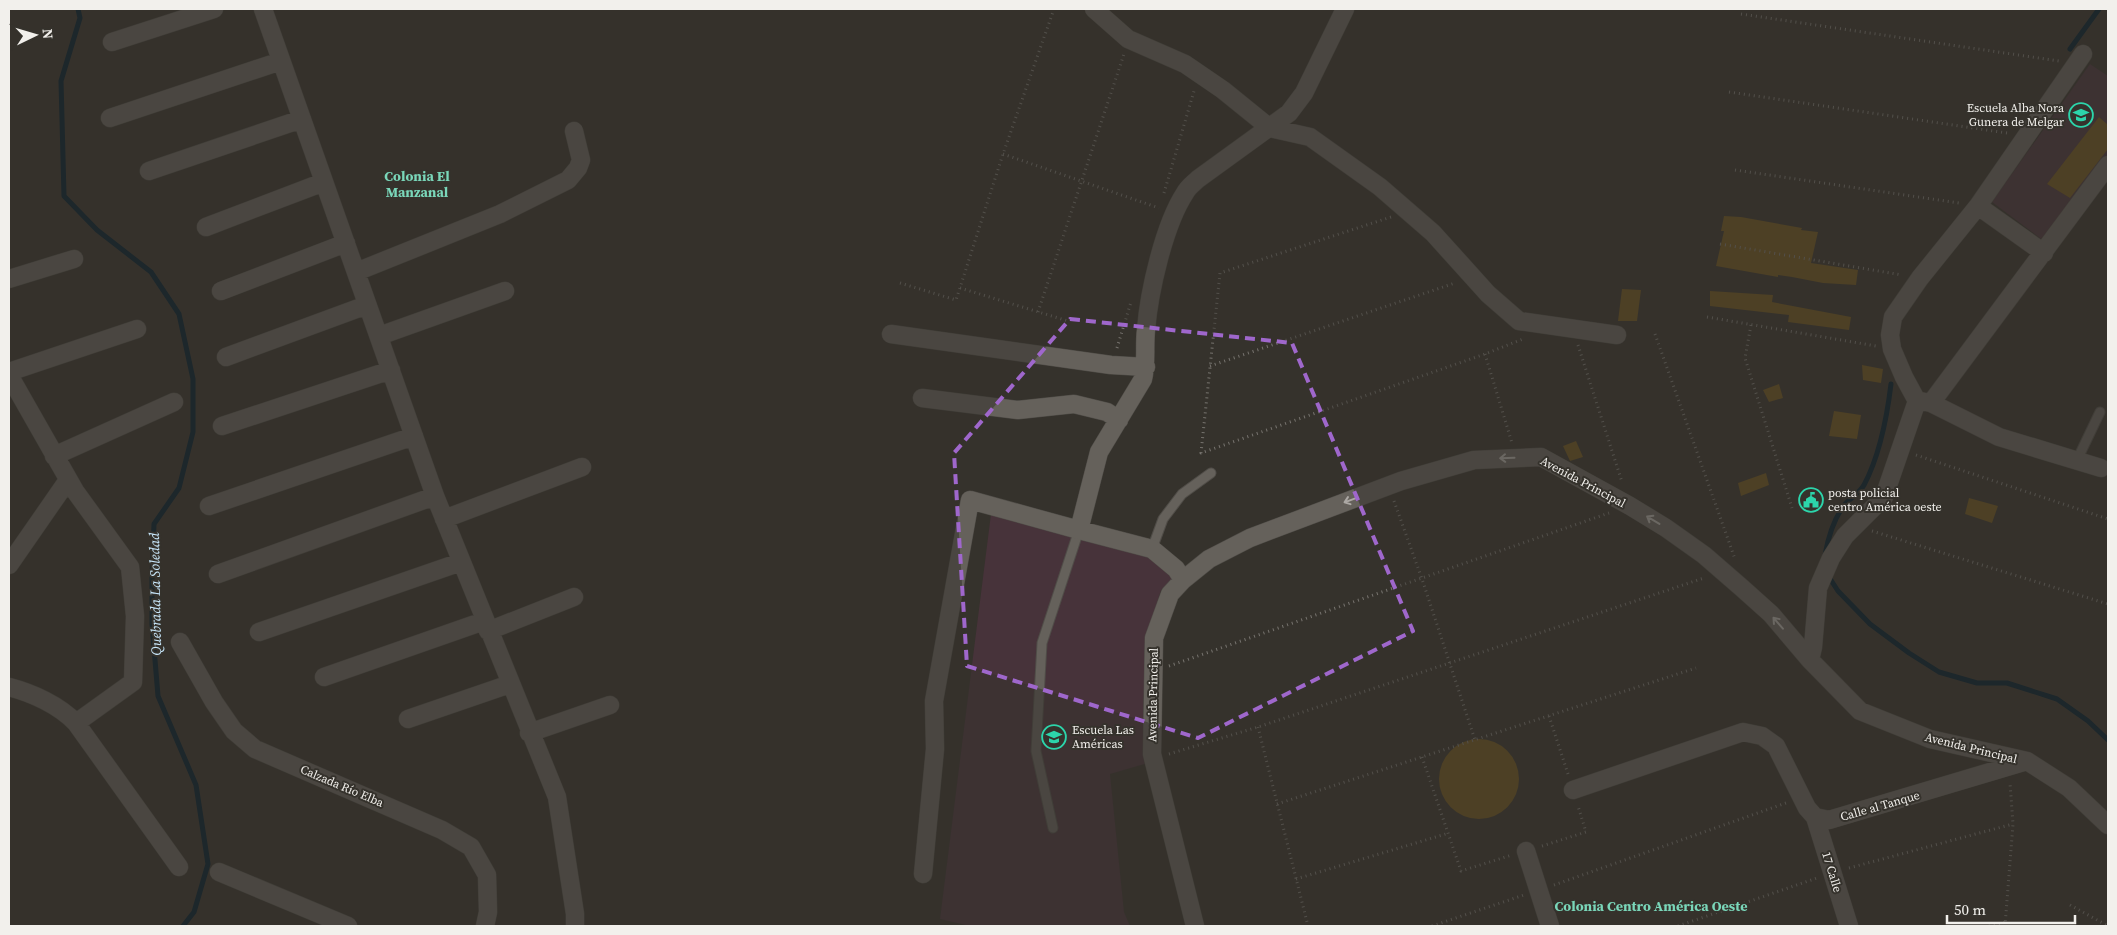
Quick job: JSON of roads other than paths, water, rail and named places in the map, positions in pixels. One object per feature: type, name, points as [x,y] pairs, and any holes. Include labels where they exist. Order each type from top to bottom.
[{"type":"street","points":[[112,42],[214,9]]},
{"type":"street","points":[[263,9],[435,496],[529,733],[557,797],[575,914],[575,926]]},
{"type":"street","points":[[1094,9],[1128,39],[1185,64],[1223,90],[1270,128],[1310,137],[1380,187],[1433,233],[1472,278],[1519,321],[1617,335]]},
{"type":"street","points":[[1080,530],[1099,452],[1143,379],[1146,367],[1146,331],[1151,292],[1174,214],[1185,192],[1198,178],[1289,113],[1304,93],[1345,9]]},
{"type":"street","points":[[2080,58],[1978,206],[1920,278],[1893,317],[1890,335],[1892,349],[1904,378],[1924,402],[1999,437],[2101,468]]},
{"type":"street","points":[[110,118],[281,61]]},
{"type":"street","points":[[149,171],[302,120]]},
{"type":"street","points":[[356,272],[500,214],[568,180],[578,168],[581,160],[574,131]]},
{"type":"street","points":[[1810,660],[1813,647],[1818,588],[1831,558],[1845,536],[1884,497],[1899,450],[1924,402],[2044,253],[2108,165]]},
{"type":"street","points":[[206,227],[324,182]]},
{"type":"street","points":[[1978,206],[2044,253]]},
{"type":"street","points":[[221,292],[346,243]]},
{"type":"street","points":[[9,279],[74,259]]},
{"type":"street","points":[[379,336],[505,291]]},
{"type":"street","points":[[226,357],[368,305]]},
{"type":"street","points":[[76,722],[133,682],[135,616],[130,567],[68,480],[9,374],[137,329]]},
{"type":"street","points":[[891,334],[1112,365],[1146,367]]},
{"type":"street","points":[[222,426],[391,370]]},
{"type":"street","points":[[922,398],[1018,410],[1074,404],[1107,412],[1119,420]]},
{"type":"street","points":[[54,456],[174,402]]},
{"type":"street","points":[[209,506],[414,436]]},
{"type":"street","name":"Avenida Principal","points":[[1195,926],[1154,759],[1154,638],[1160,617],[1170,594],[1210,559],[1250,538],[1388,486],[1474,460],[1541,457],[1630,506],[1729,567],[1810,660],[1860,711],[1930,739],[2027,761],[2069,788],[2108,825]]},
{"type":"street","points":[[444,519],[582,467]]},
{"type":"street","points":[[9,565],[68,480]]},
{"type":"street","points":[[218,574],[435,496]]},
{"type":"street","points":[[923,874],[935,749],[934,701],[970,500],[1152,549],[1176,569],[1184,580]]},
{"type":"street","points":[[259,632],[461,562]]},
{"type":"street","points":[[324,677],[574,597]]},
{"type":"street","name":"Calzada Río Elba","points":[[180,642],[214,702],[234,731],[255,749],[442,830],[471,847],[487,875],[488,912],[484,926]]},
{"type":"street","points":[[408,719],[510,684]]},
{"type":"street","points":[[9,687],[24,691],[67,714],[76,722],[179,867]]},
{"type":"street","points":[[529,733],[610,705]]},
{"type":"street","points":[[1573,790],[1743,732],[1762,736],[1776,746],[1807,808],[1816,817]]},
{"type":"street","name":"Calle al Tanque","points":[[1816,817],[1830,820],[2027,761]]},
{"type":"street","name":"17 Calle","points":[[1816,817],[1849,926]]},
{"type":"street","points":[[1526,851],[1550,926]]},
{"type":"street","points":[[219,872],[348,926]]},
{"type":"lane","points":[[2077,460],[2100,412]]},
{"type":"lane","points":[[1152,549],[1163,519],[1182,494],[1211,473]]},
{"type":"lane","points":[[1053,828],[1036,751],[1042,643],[1080,530]]},
{"type":"waterway","name":"Quebrada La Soledad","points":[[78,9],[80,18],[61,81],[64,196],[97,230],[151,272],[179,314],[193,379],[193,432],[179,488],[154,524],[152,577],[152,624],[158,696],[196,785],[208,864],[194,912],[183,926]]},
{"type":"waterway","points":[[2070,49],[2099,9]]},
{"type":"waterway","points":[[1825,555],[1831,530],[1839,513],[1844,505],[1862,488],[1870,473],[1879,449],[1891,384]]},
{"type":"waterway","points":[[1827,574],[1838,591],[1870,624],[1909,653],[1939,672],[1977,683],[2007,683],[2057,699],[2088,721],[2108,740]]},
{"type":"place","name":"Escuela Alba Nora Gunera de Melgar","points":[[2081,115]]},
{"type":"place","name":"posta policial centro América oeste","points":[[1811,500]]},
{"type":"place","name":"Escuela Las Américas","points":[[1054,737]]},
{"type":"district","name":"Colonia El Manzanal","points":[[417,184]]},
{"type":"district","name":"Colonia Centro América Oeste","points":[[1651,906]]}]
